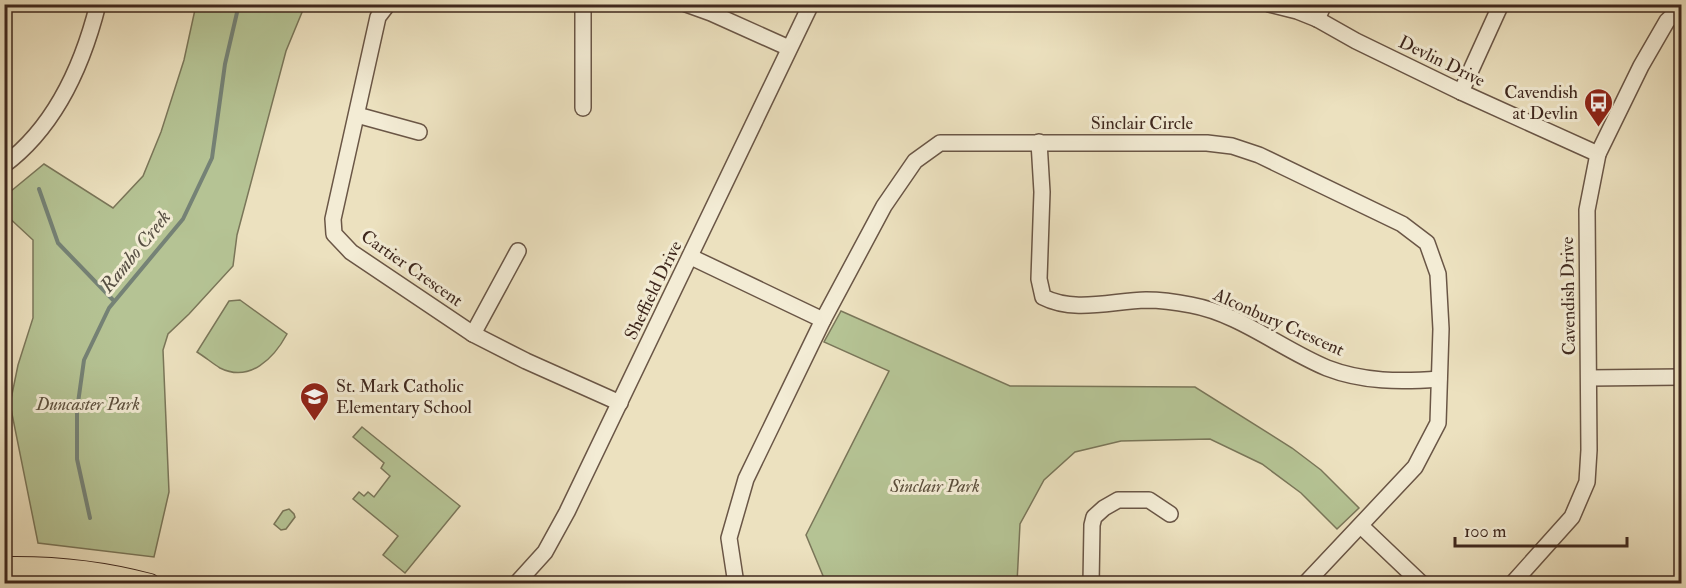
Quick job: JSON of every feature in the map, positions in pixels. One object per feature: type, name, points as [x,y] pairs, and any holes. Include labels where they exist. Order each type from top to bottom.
[{"type":"main road","points":[[4,567],[86,570],[114,574],[150,584]]},
{"type":"street","name":"Cartier Crescent","points":[[388,4],[378,17],[333,219],[334,234],[351,252],[473,334],[526,362],[620,403]]},
{"type":"street","points":[[583,4],[583,108]]},
{"type":"street","points":[[686,4],[789,48]]},
{"type":"street","name":"Sheffield Drive","points":[[520,582],[545,552],[567,512],[811,4]]},
{"type":"street","name":"Devlin Drive","points":[[1269,4],[1317,19],[1356,41],[1461,92],[1598,154]]},
{"type":"street","points":[[1317,19],[1324,4]]},
{"type":"street","points":[[1461,92],[1501,4]]},
{"type":"street","points":[[4,165],[16,156],[48,120],[67,90],[86,45],[93,6]]},
{"type":"street","name":"Cavendish Drive","points":[[1512,584],[1572,517],[1587,482],[1589,450],[1587,210],[1598,154],[1641,66],[1667,21],[1682,7]]},
{"type":"street","points":[[357,115],[419,132]]},
{"type":"street","name":"Sinclair Circle","points":[[736,584],[729,538],[746,479],[823,320],[884,206],[915,161],[940,143],[1039,142],[1207,143],[1232,146],[1259,155],[1402,224],[1427,243],[1438,274],[1441,329],[1438,423],[1415,467],[1305,584]]},
{"type":"street","name":"Alconbury Crescent","points":[[1039,142],[1042,192],[1039,279],[1043,297],[1056,304],[1088,305],[1147,300],[1193,305],[1223,314],[1327,368],[1366,379],[1405,381],[1439,379]]},
{"type":"street","points":[[473,334],[518,251]]},
{"type":"street","points":[[691,256],[823,320]]},
{"type":"street","points":[[1588,378],[1682,378]]},
{"type":"street","points":[[1090,584],[1092,525],[1094,517],[1104,508],[1118,500],[1149,500],[1170,514]]},
{"type":"street","points":[[1361,526],[1422,584]]},
{"type":"green space","name":"Duncaster Park","points":[[196,5],[305,5],[286,51],[237,235],[233,266],[168,334],[163,350],[169,492],[154,557],[38,543],[10,404],[18,365],[33,318],[33,240],[5,214],[5,196],[44,164],[113,208],[143,176],[161,132],[184,60]]},
{"type":"green space","points":[[240,300],[287,334],[275,352],[260,366],[251,370],[231,372],[220,368],[197,352],[229,301]]},
{"type":"green space","name":"Sinclair Park","points":[[841,311],[1010,386],[1195,387],[1292,448],[1321,470],[1359,508],[1337,529],[1301,493],[1262,464],[1210,439],[1121,441],[1075,452],[1044,480],[1020,524],[1017,583],[826,583],[806,535],[889,371],[824,342]]},
{"type":"green space","points":[[362,427],[460,506],[405,573],[383,555],[398,536],[353,499],[359,492],[364,496],[368,492],[374,497],[390,476],[381,468],[384,463],[353,437]]},
{"type":"green space","points":[[289,509],[295,517],[286,529],[281,530],[274,524],[283,511]]},
{"type":"waterway","name":"Rambo Creek","points":[[90,518],[77,459],[77,410],[84,360],[109,308],[183,219],[212,158],[225,64],[239,4]]},
{"type":"waterway","points":[[4,95],[9,108]]},
{"type":"waterway","points":[[39,189],[58,243],[114,301]]},
{"type":"place","name":"Cavendish at Devlin","points":[[1599,128]]},
{"type":"place","name":"St. Mark Catholic Elementary School","points":[[315,422]]}]
